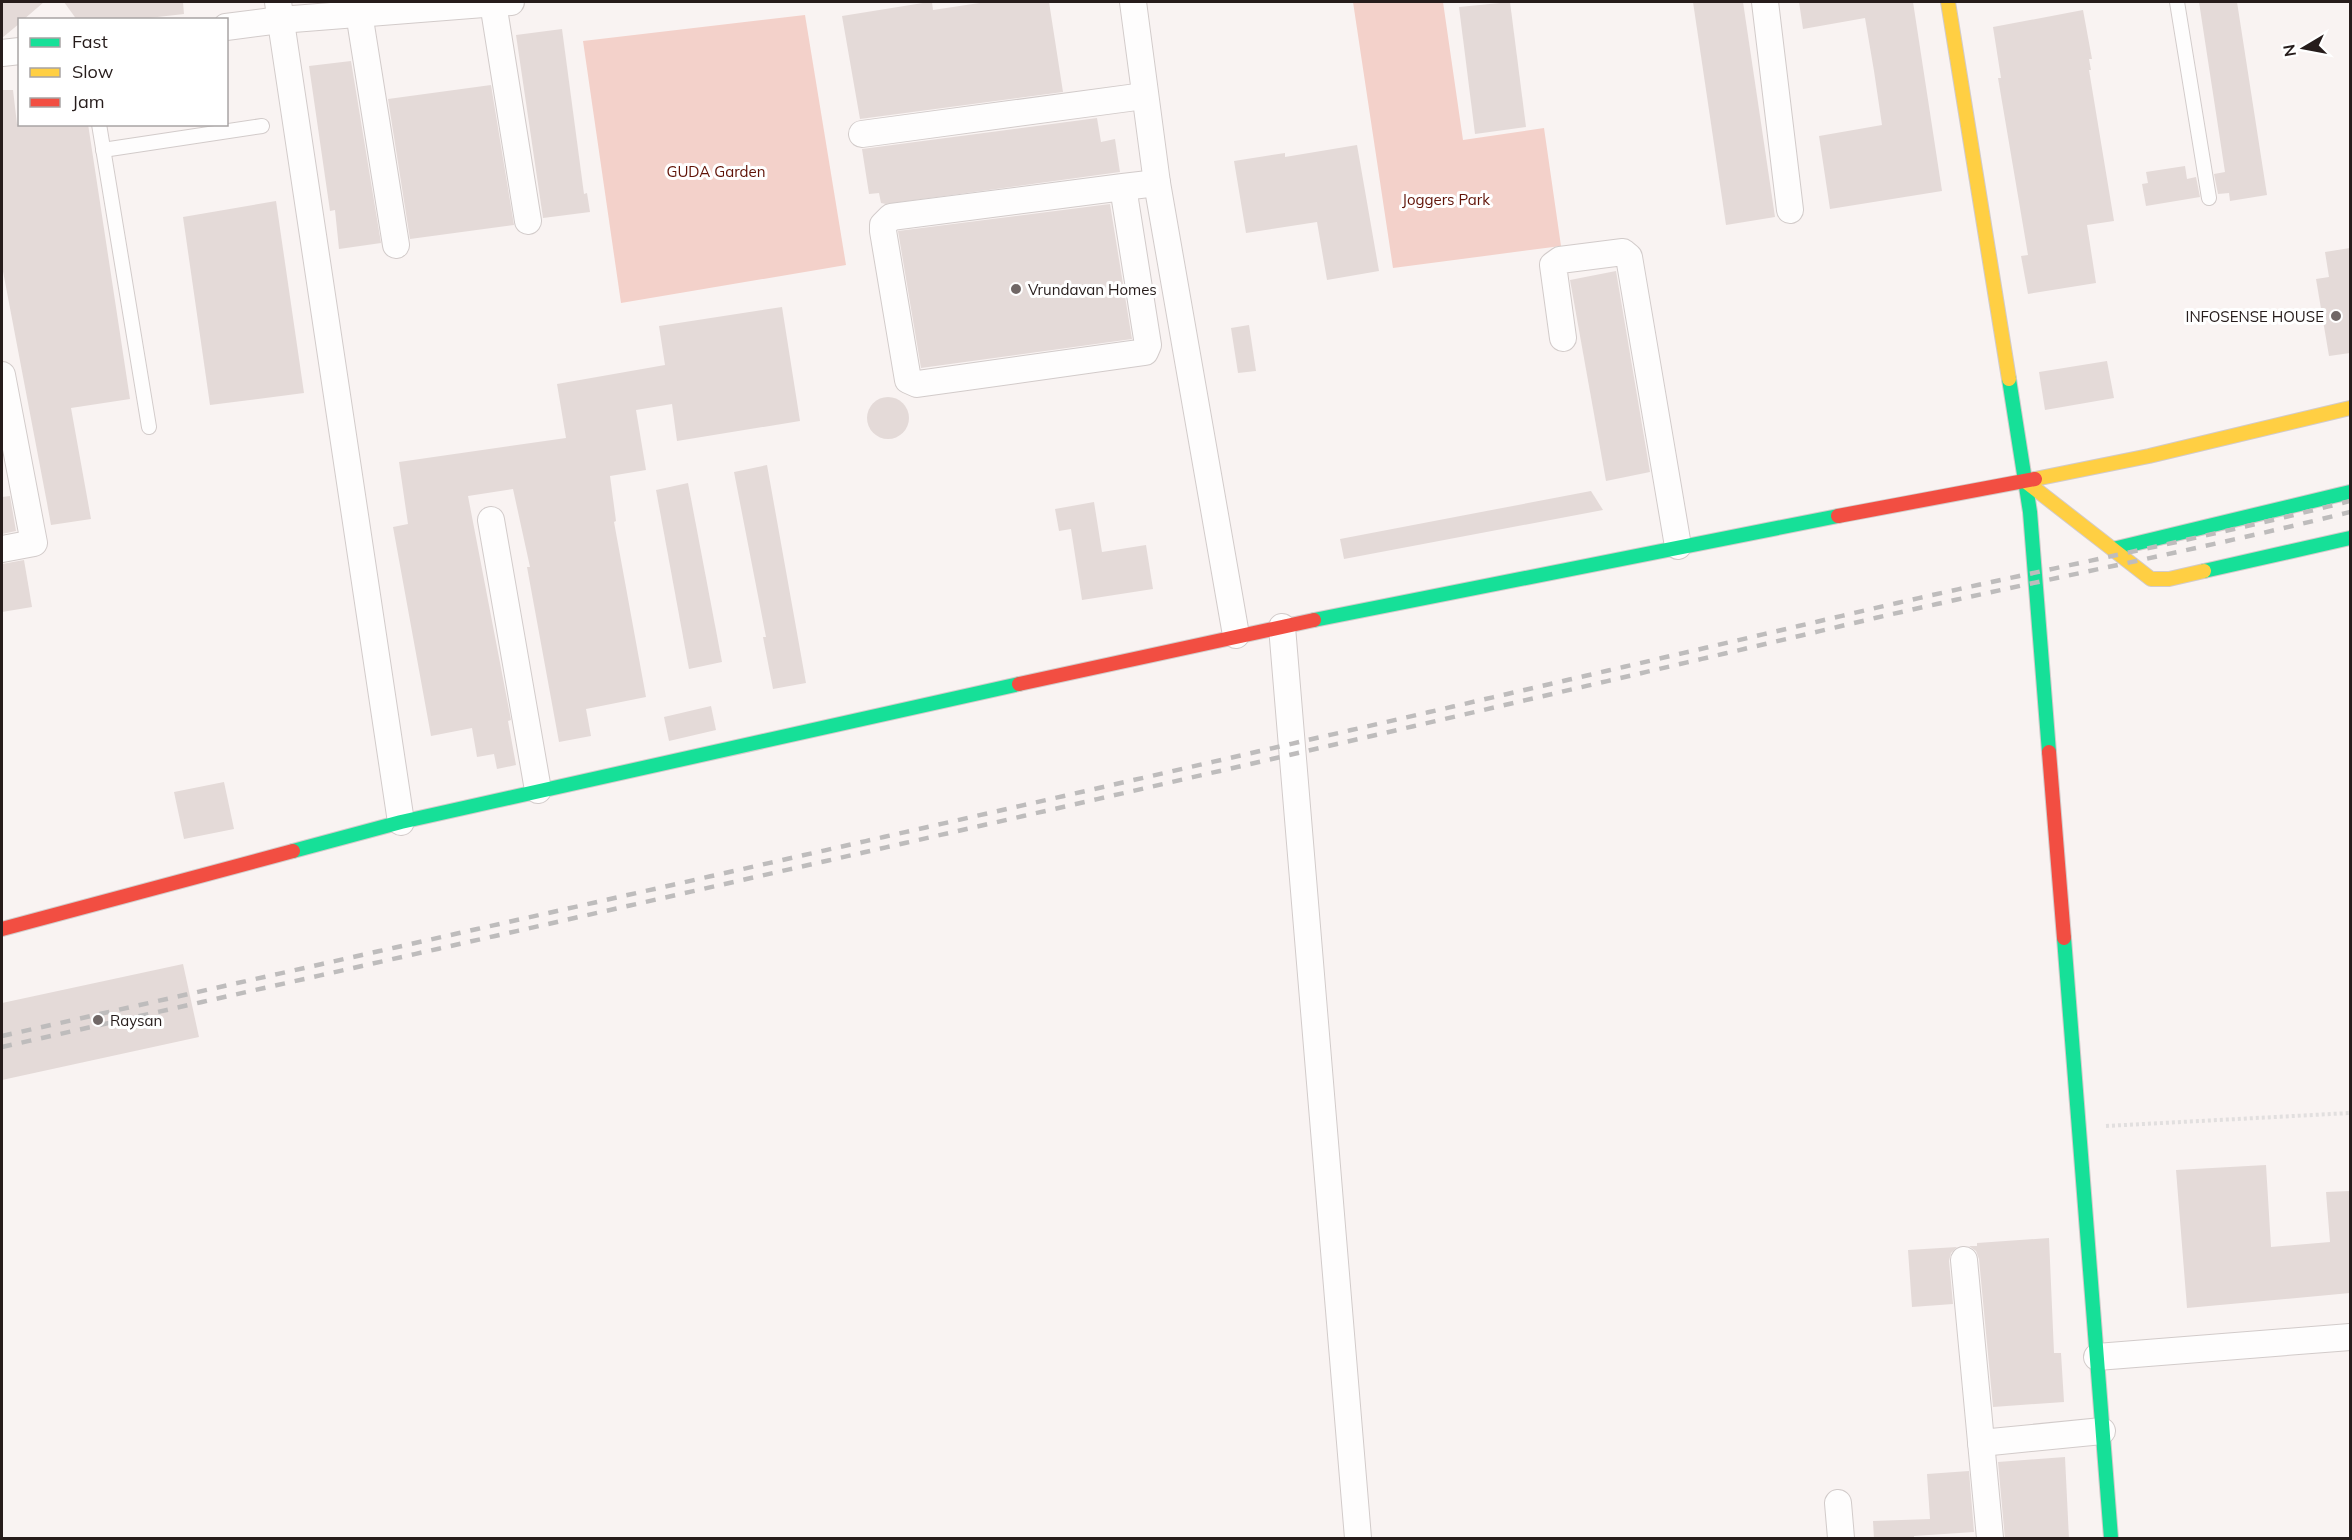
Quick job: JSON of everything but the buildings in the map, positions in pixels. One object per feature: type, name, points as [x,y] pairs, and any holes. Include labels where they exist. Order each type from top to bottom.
[{"type":"street","points":[[228,26],[279,11],[359,13],[502,2],[528,221]]},
{"type":"street","points":[[1133,2],[1143,96],[1157,183],[1236,635]]},
{"type":"street","points":[[1765,2],[1790,210]]},
{"type":"street","points":[[1948,2],[2031,524],[2111,1539]]},
{"type":"street","points":[[279,11],[401,822]]},
{"type":"street","points":[[359,13],[396,245]]},
{"type":"street","points":[[2,53],[18,51]]},
{"type":"street","points":[[862,134],[1143,96]]},
{"type":"street","points":[[1123,187],[1148,345],[1145,352],[917,384],[908,380],[904,374],[883,231],[886,220],[891,217],[1123,187],[1157,183]]},
{"type":"street","points":[[1563,338],[1553,265],[1560,261],[1623,252],[1629,257],[1678,546]]},
{"type":"street","points":[[1144,319],[1180,313]]},
{"type":"street","points":[[2,375],[8,444],[34,543],[2,549]]},
{"type":"street","points":[[2,929],[401,822],[1236,635],[1478,589],[1678,546],[2149,456],[2350,408]]},
{"type":"street","points":[[2025,481],[2151,579],[2169,579],[2350,537]]},
{"type":"street","points":[[2113,549],[2350,492]]},
{"type":"street","points":[[492,520],[538,790]]},
{"type":"street","points":[[1282,627],[1358,1539]]},
{"type":"street","points":[[1964,1260],[1990,1539]]},
{"type":"street","points":[[2097,1357],[2350,1337]]},
{"type":"street","points":[[1981,1443],[2102,1431]]},
{"type":"street","points":[[1838,1503],[1841,1539]]},
{"type":"lane","points":[[2177,2],[2209,198]]},
{"type":"lane","points":[[99,126],[149,427]]},
{"type":"lane","points":[[103,150],[262,126]]},
{"type":"path","points":[[2080,1127],[2350,1113]]},
{"type":"green space","name":"Joggers Park","points":[[1353,2],[1443,2],[1463,140],[1544,128],[1561,246],[1393,268]]},
{"type":"green space","name":"GUDA Garden","points":[[805,15],[846,265],[621,303],[583,41]]},
{"type":"railway","points":[[2,1036],[929,827],[2350,501]]},
{"type":"railway","points":[[2,1047],[1160,785],[1916,609],[2350,512]]},
{"type":"traffic: fast","points":[[2009,379],[2030,512],[2049,752]]},
{"type":"traffic: fast","points":[[2113,549],[2350,492]]},
{"type":"traffic: fast","points":[[1314,620],[1838,516]]},
{"type":"traffic: fast","points":[[2204,571],[2350,538]]},
{"type":"traffic: fast","points":[[293,851],[401,822],[1019,684]]},
{"type":"traffic: fast","points":[[2064,938],[2111,1538]]},
{"type":"traffic: slow","points":[[1948,2],[2009,379]]},
{"type":"traffic: slow","points":[[2035,479],[2149,456],[2350,408]]},
{"type":"traffic: slow","points":[[2025,481],[2151,579],[2169,579],[2204,571]]},
{"type":"traffic: jam","points":[[1838,516],[2035,479]]},
{"type":"traffic: jam","points":[[1019,684],[1314,620]]},
{"type":"traffic: jam","points":[[2049,752],[2064,938]]},
{"type":"traffic: jam","points":[[2,929],[293,851]]},
{"type":"place","name":"Vrundavan Homes","points":[[1016,289]]},
{"type":"place","name":"INFOSENSE HOUSE","points":[[2336,316]]},
{"type":"place","name":"Raysan","points":[[98,1020]]}]
